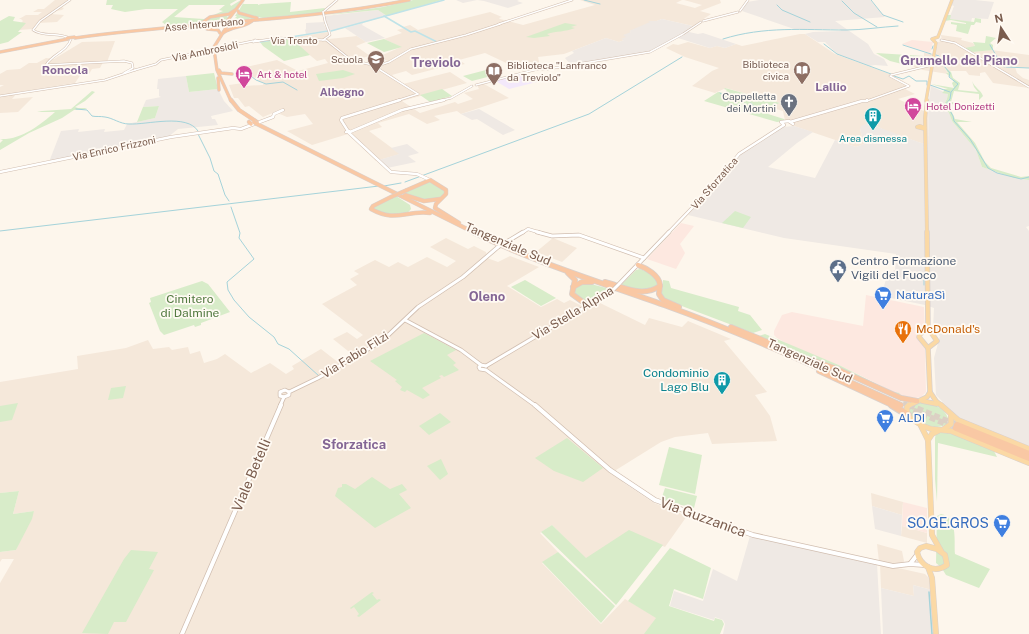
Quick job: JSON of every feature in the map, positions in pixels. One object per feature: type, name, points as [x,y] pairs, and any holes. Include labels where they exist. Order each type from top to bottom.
[{"type":"highway","name":"Tangenziale Sud","points":[[243,0],[212,49],[214,62],[230,99],[254,123],[383,185],[439,216],[487,239],[563,270],[679,307],[750,334],[902,404]]},
{"type":"highway","name":"Asse Interurbano","points":[[218,22],[352,10],[406,0]]},
{"type":"highway","name":"Asse Interurbano","points":[[0,52],[75,37],[120,31],[344,12],[409,0]]},
{"type":"highway","points":[[186,25],[202,22],[213,16],[230,14],[237,9],[239,13],[262,19]]},
{"type":"highway","points":[[230,21],[236,16],[246,14]]},
{"type":"highway","points":[[222,15],[228,16],[230,27],[237,28]]},
{"type":"highway","points":[[242,20],[252,16]]},
{"type":"highway","points":[[207,19],[218,22]]},
{"type":"highway","points":[[186,25],[199,25],[207,29],[218,30],[222,33],[228,29],[237,28],[262,19]]},
{"type":"highway","name":"Tangenziale Sud","points":[[222,33],[225,26],[230,21]]},
{"type":"highway","points":[[230,21],[244,22],[248,24]]},
{"type":"highway","points":[[205,27],[218,22]]},
{"type":"highway","points":[[212,29],[225,26]]},
{"type":"highway","name":"Tangenziale Sud","points":[[210,58],[231,105],[254,123],[395,190],[462,225],[512,247],[600,282],[699,317],[800,357]]},
{"type":"highway","points":[[214,62],[221,73],[232,74]]},
{"type":"highway","points":[[218,78],[220,90]]},
{"type":"highway","points":[[229,89],[240,109],[254,123]]},
{"type":"highway","points":[[439,216],[420,212],[404,216],[388,217],[371,209],[373,206],[391,197],[430,180],[445,190],[446,193],[436,204],[436,208],[462,225]]},
{"type":"highway","points":[[395,190],[420,201],[435,201],[443,198]]},
{"type":"highway","points":[[404,216],[413,209],[413,206],[409,200]]},
{"type":"highway","points":[[638,265],[658,280],[660,286],[658,292],[660,297],[679,307]]},
{"type":"highway","points":[[563,270],[574,278],[575,283],[572,294],[587,305]]},
{"type":"highway","points":[[573,287],[582,282],[600,282],[644,292],[653,291],[660,286]]},
{"type":"highway","points":[[800,357],[834,368],[902,398],[918,401]]},
{"type":"highway","points":[[800,357],[800,361],[896,407],[908,415]]},
{"type":"highway","points":[[1029,454],[956,427],[1029,458]]},
{"type":"main road","points":[[928,348],[937,340],[928,328],[925,127],[932,65],[952,0]]},
{"type":"main road","points":[[925,127],[920,128],[925,127]]},
{"type":"main road","points":[[928,328],[920,334],[919,337],[928,348],[930,392],[934,399],[951,416],[960,421],[1029,449]]},
{"type":"main road","points":[[922,333],[932,335]]},
{"type":"main road","points":[[924,342],[932,344]]},
{"type":"main road","points":[[930,392],[927,397],[908,406],[907,410],[908,415],[925,432],[928,440],[930,514],[933,538],[945,555],[948,563],[932,578]]},
{"type":"main road","points":[[918,401],[929,402],[941,406]]},
{"type":"main road","points":[[919,425],[930,429],[948,428],[951,424],[951,416]]},
{"type":"main road","points":[[928,440],[932,434],[942,429],[953,431],[1029,463]]},
{"type":"main road","points":[[933,538],[926,546],[920,548],[917,555],[926,566],[932,578],[936,634]]},
{"type":"main road","points":[[926,546],[941,551]]},
{"type":"main road","points":[[926,566],[939,570]]},
{"type":"street","points":[[70,0],[40,21],[33,30],[39,33],[64,35],[71,38],[66,48],[47,61],[46,65],[127,61],[133,64],[131,71]]},
{"type":"street","points":[[337,0],[323,12],[325,25],[330,35],[326,40],[350,60],[377,67],[418,94],[341,119],[349,132],[373,157],[392,173],[419,175],[430,180]]},
{"type":"street","points":[[377,67],[411,49],[466,35],[573,0]]},
{"type":"street","points":[[349,132],[398,111],[451,98],[472,86],[533,70],[642,54],[653,51],[702,22],[739,12],[748,0]]},
{"type":"street","name":"Via Trento","points":[[253,42],[282,38],[326,40]]},
{"type":"street","points":[[939,40],[955,43],[1029,87]]},
{"type":"street","name":"Via Ambrosioli","points":[[0,96],[102,81],[161,60],[253,42]]},
{"type":"street","name":"Via Sforzatica","points":[[686,215],[714,186],[740,153],[784,125],[793,125],[790,122],[866,101],[908,87],[892,76],[922,66],[932,65]]},
{"type":"street","name":"Via Enrico Frizzoni","points":[[0,172],[171,137],[239,129],[274,116],[274,114],[283,110]]},
{"type":"street","name":"Via Stella Alpina","points":[[486,368],[620,284],[686,215]]},
{"type":"street","name":"Via Fabio Filzi","points":[[289,392],[285,390],[281,392],[280,396],[284,397],[289,395],[289,392],[318,378],[380,342],[415,309],[462,278],[498,247],[528,230],[552,236],[579,235],[644,258]]},
{"type":"street","name":"Via Guzzanica","points":[[405,320],[462,350],[481,366],[479,367],[480,369],[486,368],[529,400],[610,470],[637,490],[664,504],[760,537],[893,566],[910,564],[926,566]]},
{"type":"street","name":"Viale Betelli","points":[[182,634],[284,397]]},
{"type":"street","points":[[910,564],[917,555]]},
{"type":"shaded area","points":[[55,0],[71,0],[61,7],[64,8],[62,10],[51,14],[64,15],[57,22],[38,23],[33,29],[19,30],[25,23],[21,23],[23,21],[19,19],[26,15],[38,15],[42,12],[33,12],[38,9],[44,9]]},
{"type":"shaded area","points":[[456,0],[477,0],[463,3]]},
{"type":"shaded area","points":[[477,0],[519,0],[517,1],[523,3],[508,8]]},
{"type":"shaded area","points":[[580,0],[682,0],[676,3],[695,8],[702,5],[684,0],[720,0],[721,3],[700,11],[711,14],[693,26],[662,19],[630,31],[631,32],[624,40],[619,42],[606,38],[564,54],[538,57],[540,67],[528,71],[521,70],[485,53],[459,60],[465,64],[442,69],[439,68],[412,75],[406,71],[392,75],[403,84],[450,72],[467,83],[402,101],[420,113],[455,102],[458,104],[473,99],[464,93],[479,89],[477,85],[484,84],[509,98],[461,114],[457,111],[434,116],[440,120],[427,124],[409,114],[378,123],[382,127],[369,131],[400,154],[376,161],[348,134],[312,145],[287,131],[313,124],[305,114],[287,117],[275,112],[263,117],[249,106],[245,107],[238,98],[234,98],[229,85],[243,83],[244,86],[263,85],[264,83],[242,68],[277,60],[298,71],[328,63],[325,59],[317,61],[289,38],[328,32],[329,35],[326,38],[329,39],[357,36],[366,42],[356,46],[370,56],[362,58],[363,59],[358,61],[376,65],[388,61],[378,57],[401,47],[384,39],[402,33],[397,30],[404,28],[407,30],[403,27],[410,25],[418,30],[490,12],[502,17],[499,18],[500,19],[523,25],[595,5]]},
{"type":"shaded area","points":[[759,0],[870,0],[885,17],[835,21],[868,44],[874,54],[884,59],[888,66],[869,66],[837,54],[825,42],[818,42],[805,34],[813,32],[841,31],[840,29],[794,29],[742,11],[747,2]]},
{"type":"shaded area","points":[[953,0],[994,2],[988,19],[972,18],[971,22],[949,19],[954,6],[951,5]]},
{"type":"shaded area","points":[[378,10],[387,16],[330,31],[325,25],[325,16]]},
{"type":"shaded area","points":[[662,19],[693,26],[689,32],[698,34],[703,33],[736,44],[725,48],[717,46],[710,48],[678,38],[654,51],[644,54],[571,65],[565,58],[574,53],[572,51],[606,38],[619,42],[624,40],[621,39],[626,37],[623,35],[631,32],[629,31],[650,22],[648,21]]},
{"type":"shaded area","points":[[324,22],[324,25],[328,31],[306,34],[306,23]]},
{"type":"shaded area","points":[[363,23],[362,25],[385,38],[366,42],[345,28]]},
{"type":"shaded area","points":[[805,34],[835,54],[895,76],[911,86],[905,89],[915,94],[898,99],[928,113],[929,145],[886,131],[871,123],[860,129],[864,144],[856,147],[794,126],[794,123],[785,121],[783,111],[769,107],[780,103],[726,88],[715,93],[692,86],[712,71],[719,68],[685,57],[666,48],[673,44],[678,45],[688,42],[710,48],[717,46],[725,48],[736,44],[742,46]]},
{"type":"shaded area","points":[[941,35],[962,38],[961,40],[973,43],[975,46],[972,52],[991,50],[1029,55],[1029,68],[1015,67],[1017,73],[1023,78],[1029,80],[1029,88],[993,83],[985,72],[980,73],[980,76],[969,75],[966,71],[949,71],[945,68],[948,74],[923,70],[907,65],[906,60],[915,61],[919,56],[924,56],[924,53],[936,54],[938,42],[942,41]]},
{"type":"shaded area","points":[[912,40],[933,42],[930,53],[902,44]]},
{"type":"shaded area","points":[[115,41],[107,62],[103,62],[100,68],[92,69],[89,74],[81,74],[75,83],[18,92],[12,99],[33,97],[18,112],[0,113],[0,87],[4,85],[0,85],[0,74],[7,70],[20,69],[29,63],[37,63],[46,58],[54,59],[82,42]]},
{"type":"shaded area","points":[[522,73],[537,82],[509,89],[494,80]]},
{"type":"shaded area","points":[[186,76],[189,92],[218,89],[224,101],[233,111],[211,116],[212,119],[215,119],[218,125],[178,129],[168,137],[49,162],[61,131],[79,129],[78,132],[105,129],[104,132],[124,130],[127,124],[155,118],[159,106],[143,107],[146,100],[161,97],[159,96],[159,89],[157,89],[158,79]]},
{"type":"shaded area","points":[[931,86],[948,94],[944,104],[945,110],[949,113],[952,121],[976,150],[982,167],[1014,178],[1029,180],[1029,226],[1026,227],[1029,231],[1029,446],[960,420],[936,395],[934,358],[940,336],[933,329],[934,308],[881,296],[888,273],[895,270],[896,254],[784,238],[688,215],[722,178],[740,154],[783,127],[794,126],[813,132],[768,167],[815,178],[835,140],[856,147],[864,144],[860,129],[861,126],[867,123],[921,143],[929,144],[928,107]]},
{"type":"shaded area","points":[[479,109],[515,130],[503,135],[477,119],[472,120],[461,114]]},
{"type":"shaded area","points":[[407,144],[419,153],[408,156],[416,162],[387,168],[379,160],[399,154],[391,148]]},
{"type":"shaded area","points":[[681,223],[694,226],[680,244],[685,253],[676,269],[647,259]]},
{"type":"shaded area","points":[[446,238],[468,249],[474,246],[486,252],[487,258],[498,262],[510,256],[539,267],[507,286],[541,307],[557,299],[564,303],[570,300],[586,308],[598,302],[645,325],[649,318],[682,327],[688,321],[731,339],[724,341],[767,392],[755,395],[770,416],[777,441],[712,444],[708,433],[675,437],[661,442],[616,470],[624,483],[654,503],[687,516],[665,547],[629,531],[586,559],[552,525],[540,533],[558,552],[542,563],[601,624],[625,599],[659,619],[647,634],[0,634],[0,583],[14,559],[2,559],[0,562],[0,552],[16,550],[34,511],[13,514],[19,491],[0,493],[0,382],[78,369],[77,356],[126,348],[148,340],[153,349],[169,347],[172,350],[188,347],[190,354],[200,351],[204,363],[217,359],[225,354],[251,373],[270,363],[286,374],[294,369],[292,366],[321,349],[339,363],[353,355],[333,339],[347,332],[357,339],[363,335],[322,304],[357,285],[350,279],[359,274],[354,271],[375,260],[389,267],[398,262],[408,267],[427,257],[447,267],[456,261],[430,247]]},
{"type":"shaded area","points":[[553,238],[577,248],[562,262],[536,252]]},
{"type":"shaded area","points":[[866,295],[924,307],[925,331],[918,332],[917,338],[924,345],[925,349],[926,392],[921,397],[908,399],[841,366],[791,346],[774,335],[774,331],[782,315],[792,312],[863,326]]},
{"type":"shaded area","points":[[871,493],[903,502],[902,515],[872,506]]},
{"type":"shaded area","points":[[903,502],[927,508],[927,533],[902,526]]},
{"type":"shaded area","points":[[872,506],[902,515],[901,536],[875,529]]},
{"type":"shaded area","points":[[902,526],[927,533],[927,543],[901,536]]},
{"type":"shaded area","points":[[750,536],[877,564],[881,634],[723,634],[725,624],[723,620],[715,617],[714,620],[670,606],[674,591],[703,601],[713,569],[737,581]]},
{"type":"shaded area","points":[[877,544],[902,551],[905,566],[879,562]]},
{"type":"shaded area","points":[[880,564],[925,574],[929,578],[932,590],[913,585],[914,596],[881,588]]},
{"type":"shaded area","points":[[913,585],[932,590],[935,634],[883,634],[881,588],[914,596]]},
{"type":"green space","points":[[107,0],[237,0],[230,4],[231,6],[241,0],[230,17],[225,15],[228,17],[226,21],[169,25],[162,22],[178,9],[146,9],[125,12],[111,9],[113,5],[106,5]],"holes":[[[189,5],[225,5],[219,10],[223,11],[204,19],[174,17]]]},
{"type":"green space","points":[[245,0],[243,4],[258,5],[291,2],[290,12],[325,8],[322,13],[263,18],[243,14],[251,17],[249,19],[253,17],[257,19],[233,20],[237,16],[235,16],[237,13],[239,14],[238,12]]},
{"type":"green space","points":[[413,0],[442,0],[387,16],[378,10],[327,15],[383,7]]},
{"type":"green space","points":[[947,15],[951,15],[950,19],[974,22],[975,18],[981,19],[981,23],[976,22],[974,25],[971,25],[968,34],[956,31],[957,25],[951,24],[951,22],[966,23],[951,20],[945,21]]},
{"type":"green space","points":[[9,16],[15,17],[13,21],[26,23],[18,32],[22,32],[8,42],[0,44],[0,21]]},
{"type":"green space","points":[[565,23],[577,25],[571,27],[575,28],[547,34],[550,36],[534,38],[526,37]]},
{"type":"green space","points":[[986,36],[996,38],[990,43],[993,45],[993,50],[972,52],[965,48],[975,46],[973,42],[985,43]]},
{"type":"green space","points":[[275,39],[292,39],[310,55],[284,61],[263,46],[260,42]]},
{"type":"green space","points":[[384,39],[402,47],[384,52],[367,43]]},
{"type":"green space","points":[[876,53],[924,56],[919,56],[915,61],[905,60],[906,65],[890,61]]},
{"type":"green space","points":[[945,68],[951,72],[953,78],[960,83],[958,90],[978,92],[972,81],[983,96],[979,100],[979,94],[954,91],[951,102],[958,103],[958,105],[951,104],[949,106],[955,119],[972,122],[957,122],[975,143],[985,162],[991,168],[1021,177],[1029,176],[1029,180],[1014,178],[982,167],[976,150],[952,121],[949,113],[943,106],[948,94],[942,93],[944,89],[948,89],[931,84],[954,88],[952,83],[954,81],[946,73],[948,73]]},
{"type":"green space","points":[[343,70],[355,74],[343,78],[319,81],[316,74]]},
{"type":"green space","points":[[486,70],[495,75],[472,81],[463,76]]},
{"type":"green space","points":[[214,73],[218,89],[189,92],[186,76]]},
{"type":"green space","points":[[725,88],[780,103],[769,107],[775,109],[768,114],[784,119],[785,121],[777,122],[704,101],[718,92],[724,93],[727,90],[724,89]]},
{"type":"green space","points":[[442,89],[452,96],[430,102],[420,95]]},
{"type":"green space","points":[[92,91],[95,92],[75,107],[87,108],[74,110],[62,118],[29,133],[0,150],[0,143],[3,140],[0,139],[16,137],[30,131],[55,112],[37,112],[71,109]]},
{"type":"green space","points":[[159,106],[155,118],[137,122],[143,107]]},
{"type":"green space","points":[[430,181],[444,190],[445,193],[441,197],[425,200],[404,193]]},
{"type":"green space","points":[[396,196],[410,205],[411,209],[407,213],[393,216],[374,210],[373,207]]},
{"type":"green space","points":[[735,211],[751,217],[743,228],[722,223]]},
{"type":"green space","points":[[640,269],[648,272],[659,283],[658,286],[643,291],[621,285],[636,270]]},
{"type":"green space","points":[[525,280],[556,298],[541,306],[511,287]]},
{"type":"green space","points":[[663,280],[669,281],[671,288],[739,307],[738,311],[750,315],[762,330],[753,333],[666,300],[660,292],[663,287]]},
{"type":"green space","name":"Cimitero di Dalmine","points":[[202,281],[208,284],[230,312],[201,323],[201,325],[195,327],[194,325],[164,335],[160,331],[149,303],[151,302],[150,298]]},
{"type":"green space","points":[[587,283],[610,289],[591,300],[582,299],[573,291],[576,286]]},
{"type":"green space","points":[[424,333],[456,350],[447,355],[456,363],[453,365],[459,370],[444,377],[442,375],[439,376],[441,378],[422,388],[430,395],[423,399],[407,390],[405,392],[400,390],[402,387],[395,381],[397,380],[370,361]]},
{"type":"green space","points":[[765,334],[841,366],[892,392],[900,393],[899,394],[908,399],[759,336]]},
{"type":"green space","points":[[126,386],[123,398],[108,400],[111,388]]},
{"type":"green space","points":[[919,402],[932,404],[940,408],[948,418],[947,424],[937,427],[925,425],[919,422],[914,418],[909,409]]},
{"type":"green space","points":[[18,403],[12,420],[0,422],[0,406]]},
{"type":"green space","points":[[440,413],[451,422],[429,435],[419,426]]},
{"type":"green space","points":[[949,432],[994,451],[997,457],[938,443],[937,502],[935,479],[935,438],[936,434]]},
{"type":"green space","points":[[567,438],[603,468],[583,482],[554,471],[535,458]]},
{"type":"green space","points":[[669,447],[702,455],[695,494],[659,485]]},
{"type":"green space","points":[[441,459],[448,474],[440,480],[427,466]]},
{"type":"green space","points":[[372,477],[390,489],[402,484],[407,490],[399,494],[411,508],[375,528],[335,496],[338,488],[342,487],[342,484],[346,484],[355,489]]},
{"type":"green space","points":[[665,488],[697,496],[694,508],[661,500]]},
{"type":"green space","points":[[19,491],[13,514],[34,511],[32,519],[16,550],[0,552],[0,493]]},
{"type":"green space","points":[[941,514],[946,516],[953,525],[955,536],[955,554],[990,569],[979,588],[946,575],[941,567],[936,563],[937,516]]},
{"type":"green space","points":[[552,525],[586,558],[629,530],[663,545],[616,605],[541,532]]},
{"type":"green space","points":[[670,548],[711,568],[703,599],[674,589],[669,606],[714,621],[715,618],[722,620],[724,624],[720,634],[644,634],[656,618],[628,601]]},
{"type":"green space","points":[[131,550],[158,552],[149,569],[154,570],[126,622],[114,622],[108,634],[82,633],[124,559]]},
{"type":"green space","points":[[558,552],[615,606],[601,623],[542,562]]},
{"type":"green space","points":[[372,592],[377,600],[381,600],[359,617],[357,616],[359,614],[354,607],[351,609],[350,608]]},
{"type":"waterway","points":[[385,16],[444,0]]},
{"type":"waterway","points":[[584,0],[600,4]]},
{"type":"waterway","points":[[871,0],[883,15],[903,22]]},
{"type":"waterway","points":[[842,1],[854,13],[877,27]]},
{"type":"waterway","points":[[777,5],[782,10],[810,22]]},
{"type":"waterway","points":[[331,31],[385,16]]},
{"type":"waterway","points":[[385,16],[411,32],[415,31],[437,42]]},
{"type":"waterway","points":[[723,39],[769,30],[852,30],[898,26]]},
{"type":"waterway","points":[[260,42],[328,31]]},
{"type":"waterway","points":[[824,44],[837,54],[891,74]]},
{"type":"waterway","points":[[903,45],[931,54]]},
{"type":"waterway","points":[[990,45],[997,57]]},
{"type":"waterway","points":[[936,55],[939,56],[941,60]]},
{"type":"waterway","points":[[405,182],[589,114],[682,57]]},
{"type":"waterway","points":[[998,59],[1004,67]]},
{"type":"waterway","points":[[941,61],[943,66]]},
{"type":"waterway","points":[[944,66],[950,73],[949,77],[958,84],[951,92],[950,99],[946,104],[953,116],[954,121],[970,139],[988,168],[997,173],[1021,179],[1029,177]]},
{"type":"waterway","points":[[1006,67],[1029,68]]},
{"type":"waterway","points":[[242,69],[256,80],[266,84],[283,82],[297,90]]},
{"type":"waterway","points":[[894,76],[903,79],[909,76],[916,81],[927,81],[927,85]]},
{"type":"waterway","points":[[930,85],[950,92]]},
{"type":"waterway","points":[[720,93],[726,97],[735,96]]},
{"type":"waterway","points":[[751,103],[757,110]]},
{"type":"waterway","points":[[76,109],[87,110],[92,116],[108,118],[126,124],[166,121],[185,122],[193,126],[198,131]]},
{"type":"waterway","points":[[198,134],[210,158],[214,171],[218,174],[225,195],[229,201]]},
{"type":"waterway","points":[[384,186],[401,183]]},
{"type":"waterway","points":[[0,231],[379,186]]},
{"type":"waterway","points":[[231,207],[240,233],[239,238],[254,259],[227,282],[228,290],[234,300],[249,317],[274,337],[278,344],[289,349],[319,376]]},
{"type":"waterway","points":[[924,273],[924,285]]},
{"type":"waterway","points":[[929,592],[932,634]]},
{"type":"tunnel","points":[[903,403],[911,406]]},
{"type":"tunnel","points":[[909,405],[954,424]]},
{"type":"tunnel","points":[[905,407],[956,428]]},
{"type":"place","name":"Scuola","points":[[376,74]]},
{"type":"place","name":"Biblioteca civica","points":[[802,85]]},
{"type":"place","name":"Biblioteca \"Lanfranco da Treviolo\"","points":[[494,86]]},
{"type":"place","name":"Art & hotel","points":[[244,89]]},
{"type":"place","name":"Cappelletta dei Mortini","points":[[789,117]]},
{"type":"place","name":"Hotel Donizetti","points":[[913,121]]},
{"type":"place","name":"Area dismessa","points":[[873,131]]},
{"type":"place","name":"Centro Formazione Vigili del Fuoco","points":[[838,283]]},
{"type":"place","name":"NaturaSì","points":[[883,310]]},
{"type":"place","name":"McDonald's","points":[[903,344]]},
{"type":"place","name":"Condominio Lago Blu","points":[[722,395]]},
{"type":"place","name":"ALDI","points":[[885,433]]},
{"type":"place","name":"SO.GE.GROS","points":[[1002,538]]},
{"type":"district","name":"Grumello del Piano","points":[[959,60]]},
{"type":"district","name":"Treviolo","points":[[436,62]]},
{"type":"district","name":"Roncola","points":[[65,70]]},
{"type":"district","name":"Lallio","points":[[831,87]]},
{"type":"district","name":"Albegno","points":[[342,92]]},
{"type":"district","name":"Oleno","points":[[487,296]]},
{"type":"district","name":"Sforzatica","points":[[354,444]]}]
